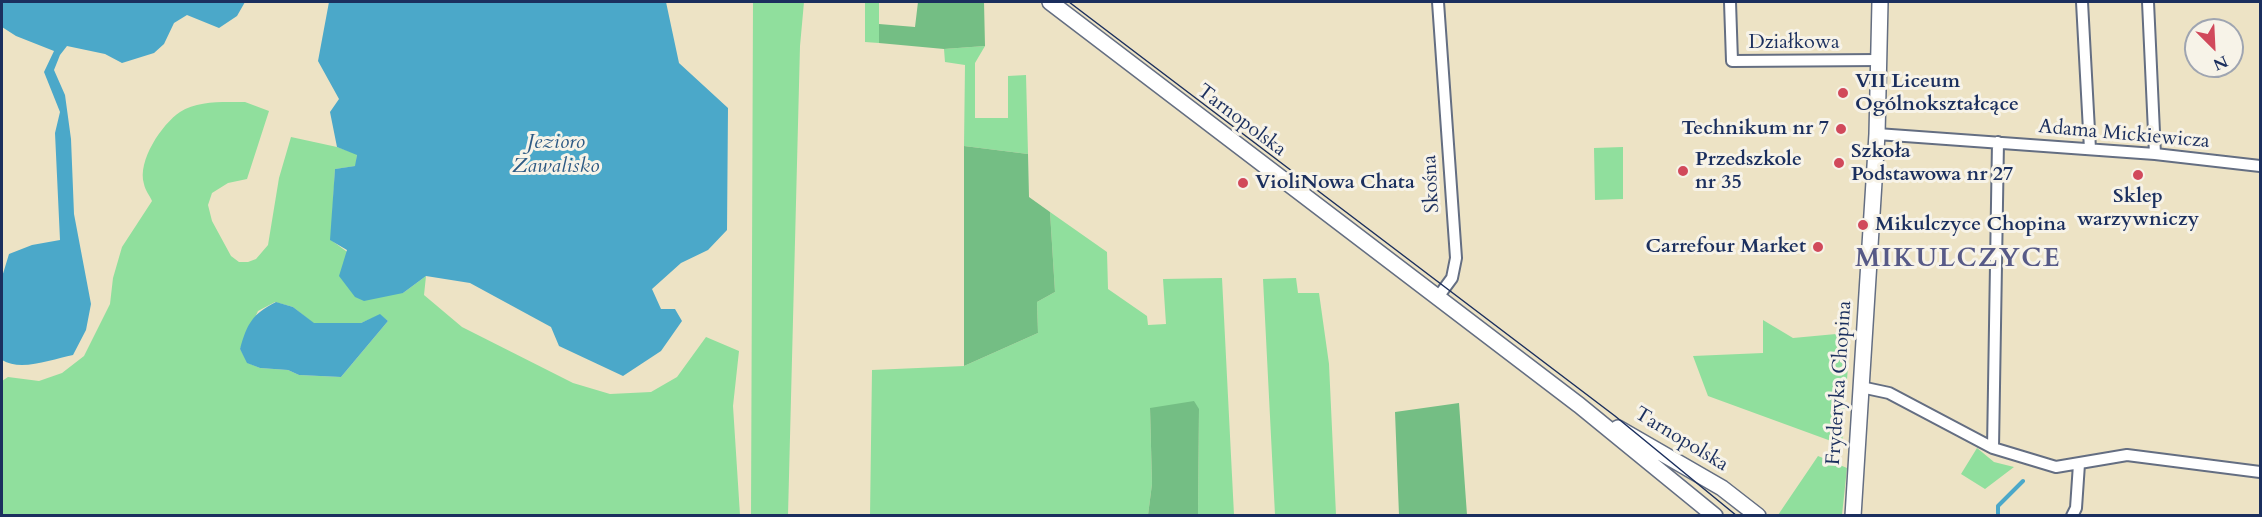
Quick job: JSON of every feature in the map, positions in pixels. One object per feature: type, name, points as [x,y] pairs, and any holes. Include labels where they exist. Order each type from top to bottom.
[{"type":"main road","name":"Tarnopolska","points":[[1050,2],[1579,405],[1715,516]]},
{"type":"main road","name":"Fryderyka Chopina","points":[[1853,516],[1877,134],[1880,2]]},
{"type":"main road","name":"Tarnopolska","points":[[1579,405],[1722,489],[1758,516]]},
{"type":"street","name":"Skośna","points":[[1438,2],[1455,258],[1452,278],[1438,297]]},
{"type":"street","name":"Działkowa","points":[[1730,2],[1732,61],[1880,60]]},
{"type":"street","points":[[2082,2],[2090,149]]},
{"type":"street","points":[[2148,2],[2155,154]]},
{"type":"street","name":"Adama Mickiewicza","points":[[1877,134],[2155,154],[2260,166]]},
{"type":"street","points":[[1993,448],[1998,142]]},
{"type":"street","points":[[1861,387],[1889,393],[1993,448],[2056,467],[2127,455],[2260,472]]},
{"type":"street","points":[[2072,516],[2076,508],[2079,464]]},
{"type":"green space","points":[[753,2],[804,2],[800,46],[788,515],[751,515]]},
{"type":"green space","points":[[865,2],[879,2],[879,43],[865,42]]},
{"type":"green space","points":[[918,2],[984,2],[985,46],[944,49],[879,43],[879,24],[915,27]]},
{"type":"green space","points":[[985,46],[975,63],[975,118],[1008,118],[1008,76],[1026,75],[1028,154],[964,146],[965,65],[945,62],[944,49]]},
{"type":"green space","points":[[245,102],[269,111],[247,179],[228,183],[212,193],[208,205],[212,221],[231,256],[239,262],[248,262],[256,259],[268,245],[279,178],[291,137],[357,154],[356,166],[335,169],[331,240],[403,293],[426,276],[424,295],[462,327],[573,383],[610,394],[651,392],[677,377],[706,337],[739,351],[733,406],[740,515],[2,515],[2,381],[8,377],[39,381],[62,373],[84,356],[110,304],[113,278],[122,247],[152,201],[145,186],[144,165],[159,134],[180,112],[195,105]],"holes":[[[275,302],[293,307],[313,323],[361,323],[380,315],[388,321],[341,377],[299,375],[288,370],[260,368],[248,363],[240,349],[258,311]]]},
{"type":"green space","points":[[964,146],[1028,154],[1029,197],[1050,212],[1055,292],[1037,302],[1038,333],[964,366]]},
{"type":"green space","points":[[1623,147],[1623,199],[1595,200],[1594,148]]},
{"type":"green space","points":[[1050,212],[1107,252],[1108,289],[1147,316],[1148,325],[1166,324],[1163,279],[1222,278],[1234,515],[1198,515],[1199,409],[1150,409],[1152,484],[1148,515],[870,516],[872,370],[964,366],[1038,333],[1037,302],[1055,292]]},
{"type":"green space","points":[[1296,278],[1298,293],[1319,293],[1329,364],[1336,515],[1275,515],[1263,279]]},
{"type":"green space","points":[[1763,320],[1793,338],[1836,334],[1849,353],[1842,445],[1708,396],[1693,356],[1763,353]]},
{"type":"green space","points":[[1194,401],[1199,409],[1198,515],[1148,515],[1152,484],[1150,408]]},
{"type":"green space","points":[[1459,403],[1467,515],[1399,515],[1395,412]]},
{"type":"green space","points":[[1977,448],[1994,462],[2014,467],[1985,489],[1961,474]]},
{"type":"green space","points":[[1818,456],[1847,468],[1842,515],[1778,515]]},
{"type":"water","points":[[2,2],[245,2],[237,16],[219,28],[187,15],[174,23],[164,44],[154,53],[122,63],[105,54],[67,46],[60,55],[54,70],[65,95],[71,139],[74,214],[91,304],[86,330],[73,355],[27,365],[2,360],[2,277],[9,254],[32,245],[60,240],[55,133],[60,112],[44,72],[54,51],[16,36],[2,27]]},
{"type":"water","name":"Jezioro Zawalisko","points":[[329,2],[666,2],[679,63],[728,108],[727,230],[708,250],[681,263],[652,289],[661,309],[675,309],[682,321],[661,351],[623,376],[559,346],[551,327],[470,283],[426,276],[403,293],[364,301],[355,297],[339,276],[347,250],[330,240],[335,169],[355,166],[357,155],[337,147],[330,112],[339,99],[318,61]]},
{"type":"water","points":[[276,302],[293,307],[314,323],[361,323],[380,314],[388,321],[341,377],[299,375],[288,370],[260,368],[247,363],[240,349],[252,321],[261,311]]},
{"type":"waterway","points":[[1998,516],[1998,506],[2023,481]]},
{"type":"tram line","points":[[1069,2],[1615,416],[1737,516]]},
{"type":"place","name":"VII Liceum Ogólnokształcące","points":[[1843,93]]},
{"type":"place","name":"Technikum nr 7","points":[[1841,129]]},
{"type":"place","name":"Szkoła Podstawowa nr 27","points":[[1839,163]]},
{"type":"place","name":"Przedszkole nr 35","points":[[1683,171]]},
{"type":"place","name":"Sklep warzywniczy","points":[[2138,175]]},
{"type":"place","name":"VioliNowa Chata","points":[[1243,183]]},
{"type":"place","name":"Mikulczyce Chopina","points":[[1863,225]]},
{"type":"place","name":"Carrefour Market","points":[[1818,247]]},
{"type":"district","name":"MIKULCZYCE","points":[[1958,260]]}]
